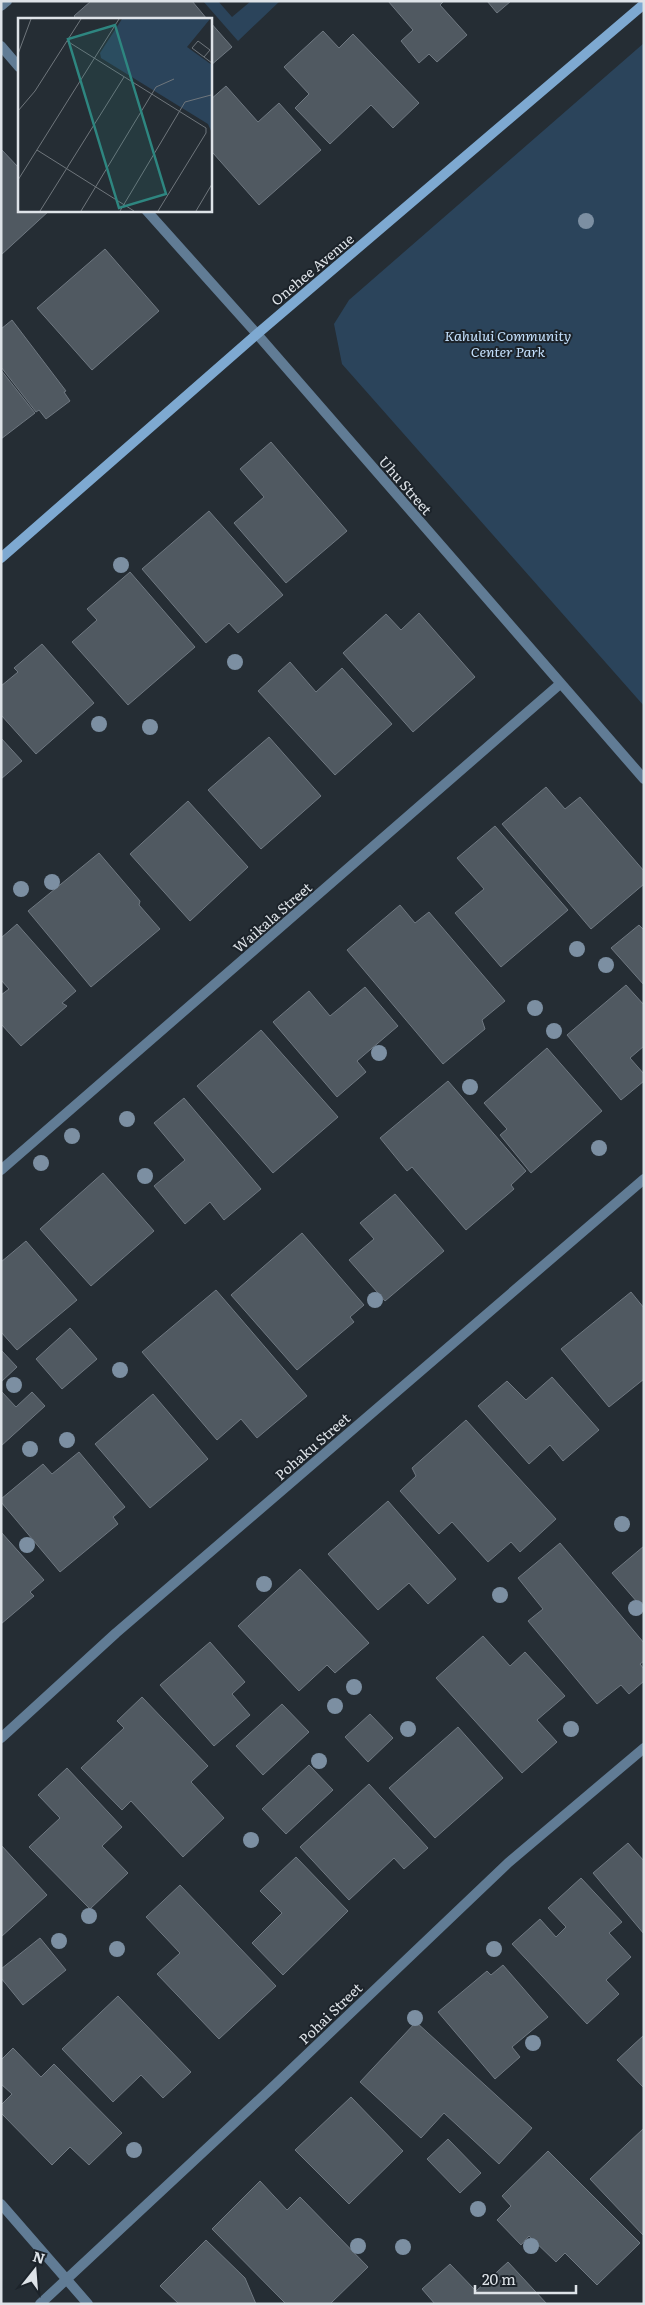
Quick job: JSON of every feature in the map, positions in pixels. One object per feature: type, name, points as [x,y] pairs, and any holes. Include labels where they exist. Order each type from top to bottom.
[{"type":"street","points":[[1,6],[7,1]]},
{"type":"street","name":"Onehee Avenue","points":[[1,558],[257,334],[644,4]]},
{"type":"street","points":[[1,46],[18,66]]},
{"type":"street","name":"Uhu Street","points":[[147,211],[257,334],[644,780]]},
{"type":"street","name":"Waikala Street","points":[[1,1170],[560,684]]},
{"type":"street","name":"Pohaku Street","points":[[1,1738],[116,1633],[644,1179]]},
{"type":"street","name":"Pohai Street","points":[[40,2304],[276,2084],[508,1863],[644,1748]]},
{"type":"street","points":[[1,2204],[88,2304]]},
{"type":"green space","points":[[203,1],[218,1],[232,17],[251,1],[280,1],[238,41]]},
{"type":"green space","name":"Kahului Community Center Park","points":[[644,43],[644,706],[342,364],[334,324],[349,300]]},
{"type":"building","points":[[91,1],[192,1],[206,18],[76,18],[74,16]]},
{"type":"building","points":[[388,1],[444,1],[440,5],[467,35],[437,62],[429,54],[419,63],[401,41],[413,30]]},
{"type":"building","points":[[487,1],[511,1],[497,13]]},
{"type":"building","points":[[211,23],[232,47],[211,65]]},
{"type":"building","points":[[323,31],[339,48],[353,34],[419,103],[393,128],[371,105],[330,144],[295,108],[309,94],[284,67]]},
{"type":"building","points":[[226,86],[258,122],[279,103],[321,150],[259,205],[213,153],[211,154],[211,99]]},
{"type":"building","points":[[1,149],[18,167],[18,211],[49,211],[1,255]]},
{"type":"building","points":[[105,249],[159,311],[92,370],[37,308]]},
{"type":"building","points":[[12,320],[66,391],[64,392],[70,401],[46,419],[39,410],[36,412],[1,367],[1,329]]},
{"type":"building","points":[[1,370],[35,413],[1,439]]},
{"type":"building","points":[[271,442],[347,531],[286,583],[234,523],[264,497],[240,469]]},
{"type":"building","points":[[209,511],[283,595],[238,633],[229,623],[206,643],[142,569]]},
{"type":"building","points":[[130,572],[195,647],[128,705],[72,642],[97,620],[87,609]]},
{"type":"building","points":[[419,613],[475,677],[413,732],[343,653],[386,614],[401,630]]},
{"type":"building","points":[[42,644],[94,703],[36,754],[1,715],[1,686],[18,672],[14,668]]},
{"type":"building","points":[[290,662],[316,692],[342,668],[392,724],[335,775],[258,691]]},
{"type":"building","points":[[269,737],[321,796],[261,849],[208,790]]},
{"type":"building","points":[[1,738],[22,761],[1,779]]},
{"type":"building","points":[[546,787],[565,809],[580,797],[644,871],[644,884],[591,929],[502,824]]},
{"type":"building","points":[[188,801],[248,867],[190,921],[130,854]]},
{"type":"building","points":[[495,826],[568,910],[501,967],[455,913],[484,889],[457,858]]},
{"type":"building","points":[[99,853],[140,901],[139,905],[160,929],[91,987],[28,911]]},
{"type":"building","points":[[400,905],[415,923],[429,912],[505,1001],[482,1020],[485,1029],[443,1064],[347,950]]},
{"type":"building","points":[[17,924],[76,991],[62,1003],[67,1006],[21,1046],[1,1024],[1,995],[9,989],[1,980],[1,938]]},
{"type":"building","points":[[639,925],[644,930],[644,985],[611,948]]},
{"type":"building","points":[[626,985],[644,1005],[644,1046],[630,1058],[644,1074],[644,1081],[621,1100],[567,1035]]},
{"type":"building","points":[[365,987],[398,1026],[357,1061],[366,1072],[337,1097],[273,1022],[309,991],[330,1016]]},
{"type":"building","points":[[261,1030],[338,1117],[273,1173],[197,1086]]},
{"type":"building","points":[[547,1048],[602,1111],[531,1173],[500,1135],[507,1129],[484,1103]]},
{"type":"building","points":[[448,1081],[526,1171],[511,1185],[514,1189],[466,1230],[412,1167],[407,1171],[380,1138]]},
{"type":"building","points":[[184,1098],[261,1189],[224,1220],[210,1202],[185,1224],[154,1186],[185,1160],[154,1123]]},
{"type":"building","points":[[103,1173],[154,1231],[91,1286],[40,1229]]},
{"type":"building","points":[[395,1194],[444,1251],[385,1301],[349,1260],[374,1239],[360,1223]]},
{"type":"building","points":[[302,1233],[364,1305],[350,1317],[354,1322],[297,1370],[231,1295]]},
{"type":"building","points":[[26,1241],[77,1300],[17,1350],[1,1332],[1,1262]]},
{"type":"building","points":[[216,1290],[307,1396],[257,1438],[241,1419],[217,1440],[142,1352]]},
{"type":"building","points":[[631,1292],[644,1308],[644,1379],[609,1407],[561,1349]]},
{"type":"building","points":[[70,1328],[97,1359],[62,1389],[36,1359]]},
{"type":"building","points":[[1,1350],[17,1367],[1,1382]]},
{"type":"building","points":[[552,1377],[599,1430],[563,1461],[550,1445],[529,1464],[478,1406],[507,1381],[526,1400]]},
{"type":"building","points":[[1,1391],[16,1407],[32,1392],[45,1406],[1,1446]]},
{"type":"building","points":[[153,1394],[208,1459],[150,1508],[95,1444]]},
{"type":"building","points":[[466,1420],[556,1519],[520,1552],[511,1542],[488,1562],[452,1522],[439,1534],[400,1491],[416,1476],[412,1468]]},
{"type":"building","points":[[79,1452],[125,1507],[113,1517],[118,1524],[60,1572],[1,1502],[1,1499],[43,1464],[52,1474]]},
{"type":"building","points":[[388,1501],[456,1579],[428,1604],[409,1583],[378,1610],[328,1554]]},
{"type":"building","points":[[1,1532],[44,1580],[30,1592],[34,1596],[1,1624]]},
{"type":"building","points":[[560,1543],[644,1643],[644,1661],[640,1664],[644,1669],[644,1681],[629,1694],[621,1685],[597,1704],[528,1621],[543,1609],[518,1578]]},
{"type":"building","points":[[644,1546],[644,1610],[612,1573]]},
{"type":"building","points":[[300,1569],[369,1643],[335,1673],[327,1665],[299,1691],[238,1626]]},
{"type":"building","points":[[483,1636],[510,1666],[525,1652],[565,1696],[537,1720],[557,1742],[522,1773],[436,1678]]},
{"type":"building","points":[[210,1642],[245,1682],[232,1694],[250,1715],[214,1746],[160,1685]]},
{"type":"building","points":[[142,1697],[208,1766],[191,1782],[224,1818],[183,1857],[131,1801],[122,1810],[81,1768],[124,1728],[117,1721]]},
{"type":"building","points":[[282,1704],[309,1732],[263,1775],[236,1746]]},
{"type":"building","points":[[370,1714],[393,1738],[368,1762],[345,1737]]},
{"type":"building","points":[[458,1727],[503,1778],[435,1838],[389,1788]]},
{"type":"building","points":[[309,1765],[333,1790],[286,1834],[262,1809]]},
{"type":"building","points":[[67,1768],[122,1827],[102,1846],[128,1873],[90,1909],[29,1847],[60,1818],[38,1795]]},
{"type":"building","points":[[369,1784],[428,1848],[404,1869],[394,1858],[349,1900],[300,1847]]},
{"type":"building","points":[[628,1843],[644,1861],[644,1934],[593,1873]]},
{"type":"building","points":[[1,1845],[47,1895],[1,1937]]},
{"type":"building","points":[[296,1857],[348,1911],[283,1975],[252,1943],[282,1913],[260,1891]]},
{"type":"building","points":[[581,1878],[622,1922],[609,1933],[631,1957],[606,1980],[619,1994],[587,2024],[512,1944],[540,1919],[556,1937],[566,1927],[548,1908]]},
{"type":"building","points":[[180,1885],[276,1986],[219,2039],[157,1974],[180,1953],[146,1917]]},
{"type":"building","points":[[40,1938],[66,1970],[23,2005],[1,1978],[1,1969]]},
{"type":"building","points":[[503,1965],[548,2017],[512,2047],[520,2057],[495,2079],[438,2012],[487,1971],[491,1975]]},
{"type":"building","points":[[118,1996],[191,2072],[163,2098],[141,2075],[113,2102],[62,2049]]},
{"type":"building","points":[[416,2022],[532,2128],[499,2164],[444,2113],[421,2138],[360,2082]]},
{"type":"building","points":[[644,2035],[644,2088],[617,2060]]},
{"type":"building","points":[[13,2048],[41,2077],[54,2064],[122,2133],[89,2165],[70,2147],[52,2165],[1,2113],[1,2105],[12,2094],[1,2084],[1,2060]]},
{"type":"building","points":[[351,2097],[403,2151],[349,2204],[295,2150]]},
{"type":"building","points":[[644,2128],[644,2234],[643,2235],[590,2179]]},
{"type":"building","points":[[448,2139],[481,2173],[460,2193],[427,2159]]},
{"type":"building","points":[[548,2151],[640,2243],[597,2285],[565,2253],[556,2262],[529,2236],[521,2245],[497,2220],[511,2206],[502,2196]]},
{"type":"building","points":[[260,2181],[287,2210],[300,2197],[368,2267],[330,2304],[286,2304],[212,2229]]},
{"type":"building","points":[[206,2240],[245,2278],[256,2304],[179,2304],[160,2286]]},
{"type":"building","points":[[508,2262],[547,2304],[435,2304],[422,2289],[450,2264],[476,2291]]}]
